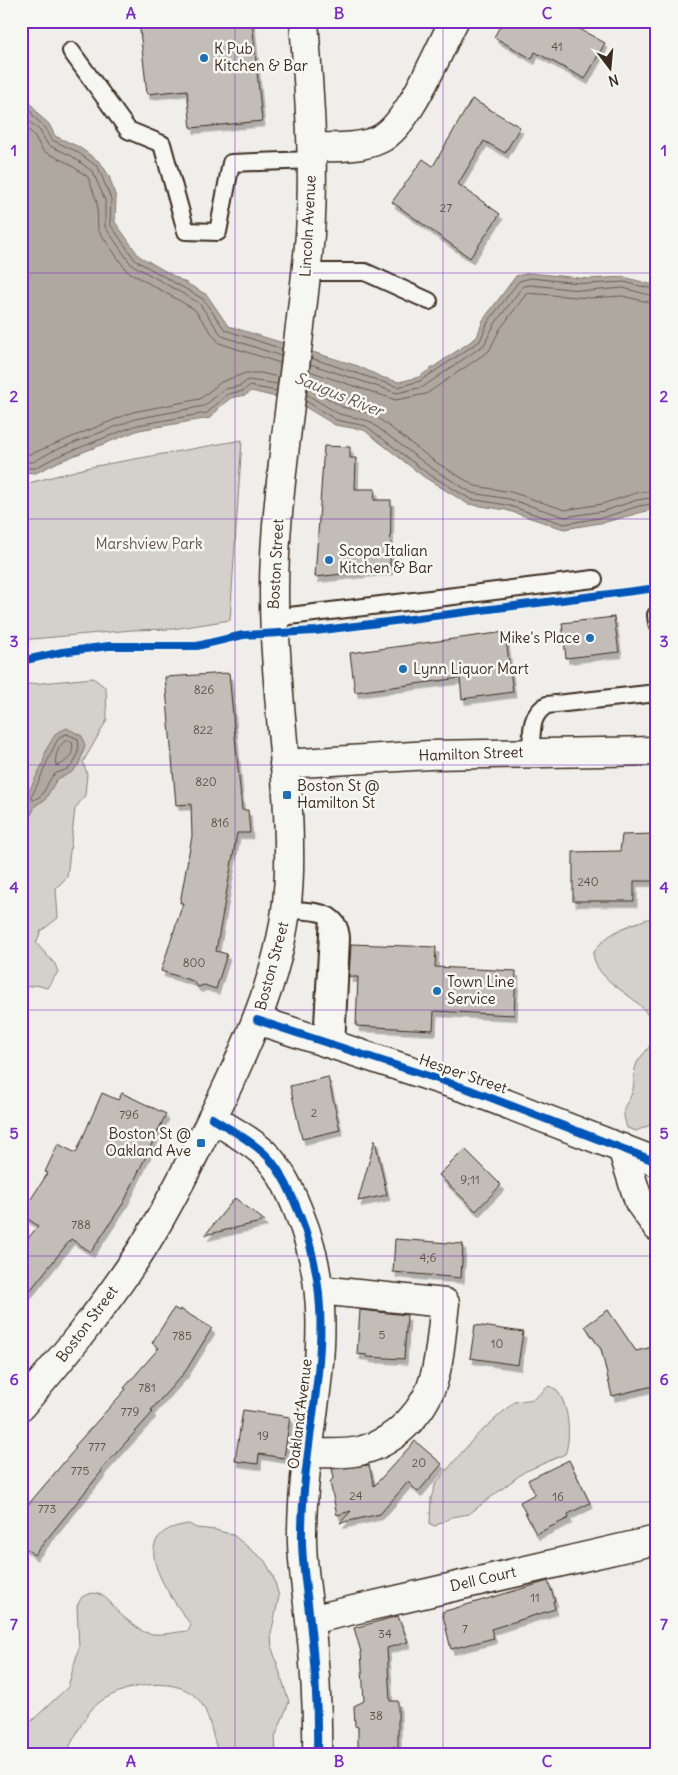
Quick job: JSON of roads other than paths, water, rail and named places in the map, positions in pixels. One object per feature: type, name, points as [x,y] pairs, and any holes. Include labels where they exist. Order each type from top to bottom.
[{"type":"street","name":"Lincoln Avenue","points":[[286,429],[306,272],[311,207],[312,153],[304,21]]},
{"type":"street","points":[[312,153],[365,144],[390,133],[406,114],[449,23]]},
{"type":"street","name":"Boston Street","points":[[21,1406],[76,1342],[142,1249],[177,1189],[257,1020],[276,961],[286,910],[290,872],[273,618],[275,552],[286,429]]},
{"type":"street","name":"Hamilton Street","points":[[284,764],[531,752],[657,751]]},
{"type":"street","name":"Hesper Street","points":[[257,1020],[468,1089],[657,1162]]},
{"type":"street","name":"Oakland Avenue","points":[[212,1118],[260,1151],[280,1172],[291,1194],[309,1242],[320,1290],[322,1321],[320,1371],[309,1453],[302,1532],[303,1571],[310,1620],[317,1697],[317,1754]]},
{"type":"street","points":[[622,1148],[639,1202],[657,1227]]},
{"type":"street","points":[[309,1453],[364,1450],[381,1443],[406,1425],[426,1397],[435,1376],[445,1303],[320,1290]]},
{"type":"street","name":"Dell Court","points":[[310,1620],[657,1540]]},
{"type":"lane","points":[[71,51],[128,130],[162,144],[186,231],[218,232],[230,163],[312,153]]},
{"type":"lane","points":[[306,272],[365,272],[429,301]]},
{"type":"lane","points":[[273,618],[594,579]]},
{"type":"lane","points":[[656,615],[657,623]]},
{"type":"lane","points":[[531,752],[533,721],[537,713],[548,705],[657,693]]},
{"type":"lane","points":[[286,910],[317,912],[329,916],[338,925],[341,934],[329,1044]]},
{"type":"water","name":"Saugus River","points":[[21,83],[29,101],[39,115],[49,124],[55,136],[79,147],[101,163],[109,176],[116,198],[115,222],[139,256],[207,295],[228,326],[358,366],[381,377],[399,382],[419,377],[477,337],[483,320],[516,276],[530,273],[589,279],[624,277],[657,286],[657,508],[606,522],[564,529],[506,510],[468,504],[424,477],[364,430],[335,425],[297,402],[251,391],[244,396],[231,398],[210,418],[139,430],[58,462],[36,473],[21,472]]},
{"type":"water","points":[[67,728],[82,736],[85,746],[79,764],[71,773],[57,779],[45,800],[36,805],[21,834],[21,807],[43,763],[46,750],[56,733]]},
{"type":"place","name":"K Pub Kitchen & Bar","points":[[204,58]]},
{"type":"place","name":"Scopa Italian Kitchen & Bar","points":[[329,560]]},
{"type":"place","name":"Mike's Place","points":[[590,638]]},
{"type":"place","name":"Lynn Liquor Mart","points":[[403,669]]},
{"type":"place","name":"Boston St @ Hamilton St","points":[[287,795]]},
{"type":"place","name":"Town Line Service","points":[[437,991]]},
{"type":"place","name":"Boston St @ Oakland Ave","points":[[201,1143]]},
{"type":"park label","name":"Marshview Park","points":[[149,544]]}]
